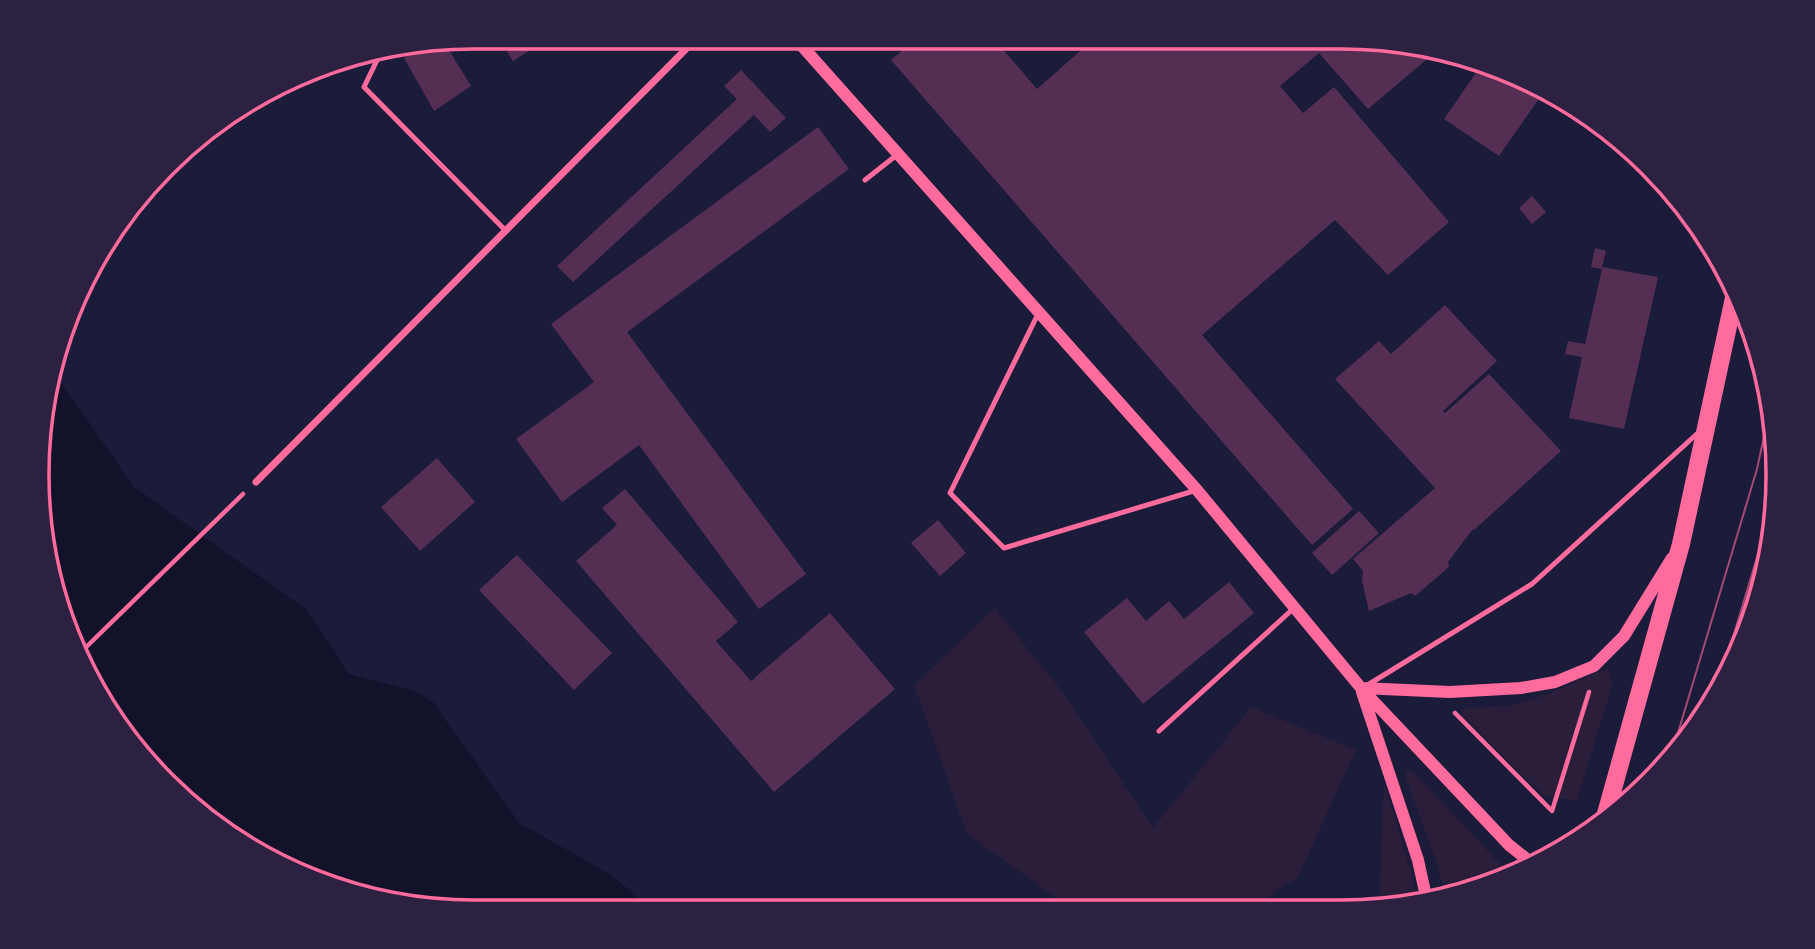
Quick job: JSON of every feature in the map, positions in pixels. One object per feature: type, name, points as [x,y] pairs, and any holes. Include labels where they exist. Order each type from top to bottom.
[{"type":"main road","points":[[1609,805],[1681,544],[1732,308]]},
{"type":"street","points":[[256,482],[686,49]]},
{"type":"street","points":[[805,49],[1197,490],[1361,688],[1509,845],[1525,858]]},
{"type":"street","points":[[1361,688],[1450,692],[1521,688],[1555,682],[1594,666],[1624,636],[1681,544]]},
{"type":"street","points":[[1361,688],[1418,860],[1425,892]]},
{"type":"lane","points":[[377,60],[364,87],[506,231]]},
{"type":"lane","points":[[865,180],[898,154]]},
{"type":"lane","points":[[1039,312],[950,493],[1004,548],[1197,490]]},
{"type":"lane","points":[[1361,688],[1532,584],[1707,426]]},
{"type":"lane","points":[[1159,731],[1295,608]]},
{"type":"path","points":[[86,647],[256,482]]},
{"type":"path","points":[[1452,710],[1552,811],[1591,686]]},
{"type":"shaded area","points":[[59,380],[134,487],[307,610],[349,674],[415,691],[433,702],[519,823],[611,875],[641,900],[475,900],[391,892],[364,886],[286,856],[238,828],[194,794],[155,755],[121,711],[81,637],[63,585],[53,530],[49,475],[53,419]]},
{"type":"shaded area","points":[[995,608],[1062,691],[1153,828],[1251,707],[1356,750],[1298,877],[1263,900],[1059,900],[967,834],[914,685]]},
{"type":"shaded area","points":[[1607,668],[1613,682],[1577,801],[1543,795],[1462,715],[1462,710],[1467,708],[1508,706],[1543,696]]},
{"type":"shaded area","points":[[1408,770],[1413,771],[1503,868],[1443,888],[1405,776]]},
{"type":"shaded area","points":[[1384,782],[1416,893],[1379,898]]},
{"type":"building","points":[[506,49],[532,49],[513,61]]},
{"type":"building","points":[[904,49],[1003,49],[1037,89],[1082,49],[1340,49],[1428,58],[1368,109],[1319,53],[1280,86],[1303,113],[1334,87],[1449,222],[1388,275],[1335,220],[1202,335],[1353,509],[1312,545],[891,60]]},
{"type":"building","points":[[449,50],[471,86],[434,111],[404,58],[410,54]]},
{"type":"building","points":[[741,70],[786,118],[770,132],[754,115],[573,282],[557,266],[737,99],[724,86]]},
{"type":"building","points":[[1477,72],[1539,98],[1499,156],[1444,119]]},
{"type":"building","points":[[818,127],[849,169],[627,332],[806,574],[759,609],[639,445],[562,502],[516,439],[594,382],[551,324]]},
{"type":"building","points":[[1532,196],[1546,212],[1532,224],[1519,208]]},
{"type":"building","points":[[1595,248],[1606,251],[1602,267],[1658,277],[1624,429],[1569,418],[1582,357],[1565,354],[1568,341],[1585,344],[1602,269],[1591,267]]},
{"type":"building","points":[[1445,305],[1497,361],[1443,411],[1445,413],[1489,374],[1561,451],[1473,529],[1448,562],[1449,567],[1415,596],[1411,593],[1369,611],[1362,581],[1363,571],[1353,559],[1435,488],[1335,379],[1379,341],[1391,354]]},
{"type":"building","points":[[437,458],[475,502],[420,551],[381,507]]},
{"type":"building","points":[[625,489],[738,622],[716,641],[751,681],[830,613],[895,689],[774,792],[576,561],[617,525],[602,508]]},
{"type":"building","points":[[1359,511],[1379,533],[1332,575],[1312,553]]},
{"type":"building","points":[[938,520],[966,553],[940,576],[911,543]]},
{"type":"building","points":[[517,555],[612,653],[574,690],[479,590]]},
{"type":"building","points":[[1229,582],[1254,613],[1143,704],[1084,632],[1127,598],[1146,621],[1169,601],[1184,619]]},
{"type":"tram line","points":[[1678,735],[1757,469],[1764,437]]},
{"type":"tram line","points":[[1731,643],[1759,550]]}]
